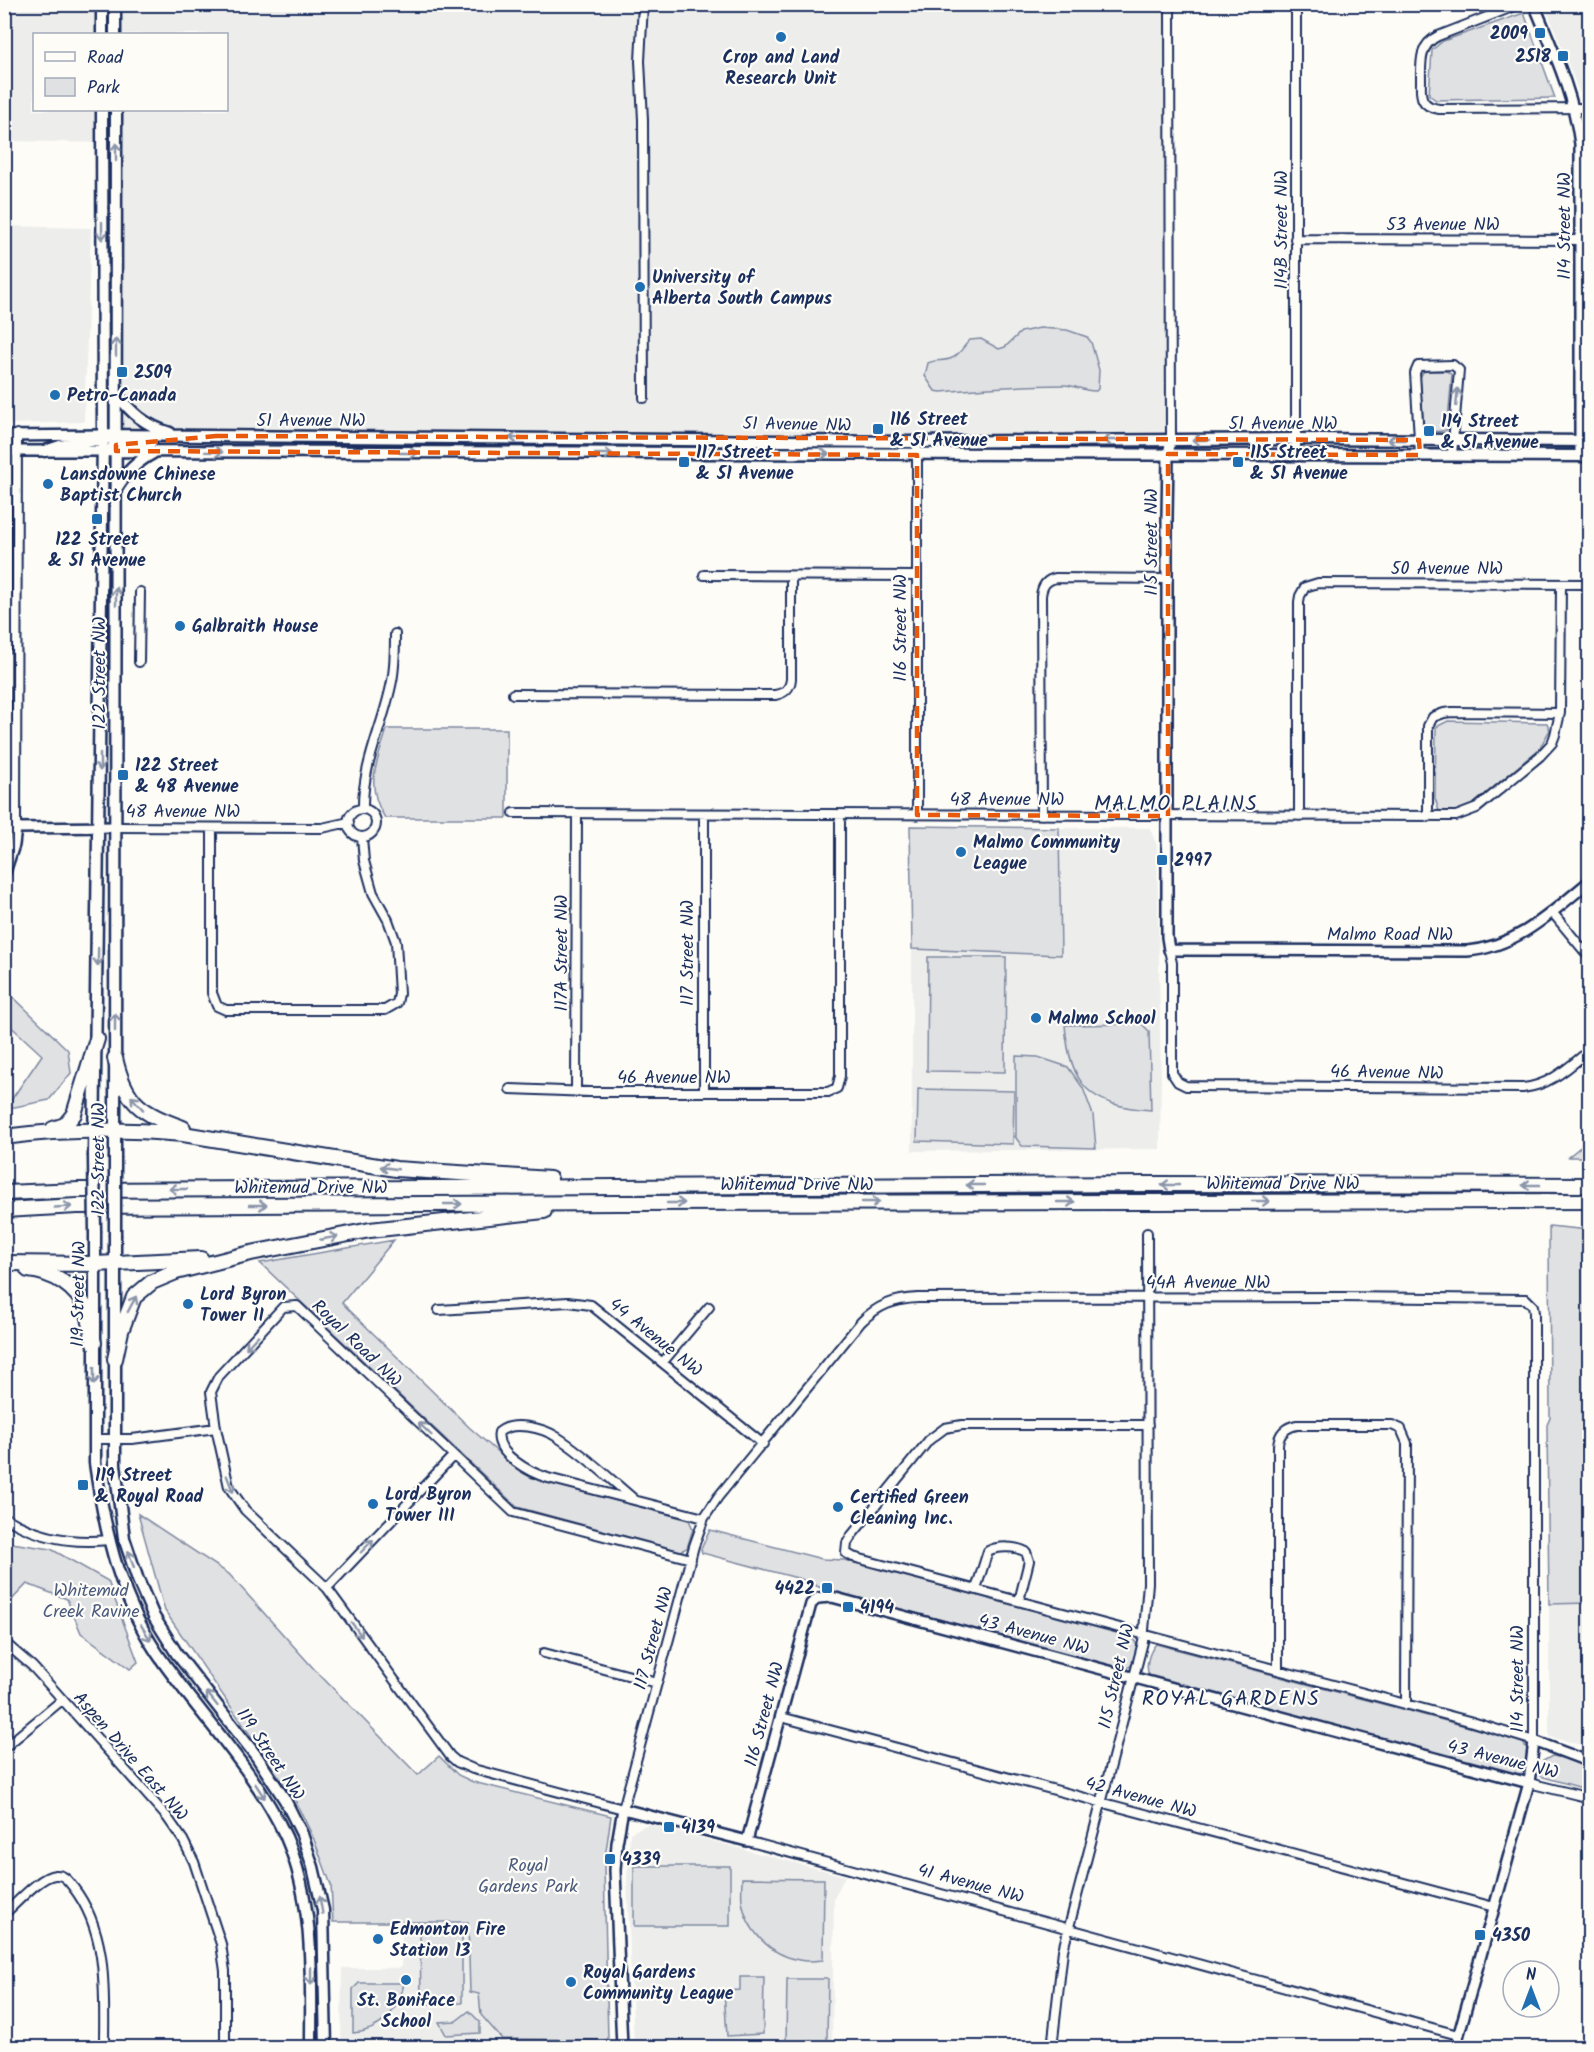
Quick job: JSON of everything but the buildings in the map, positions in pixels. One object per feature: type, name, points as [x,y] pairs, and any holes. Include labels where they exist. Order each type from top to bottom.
[{"type":"highway","points":[[44,1132],[65,1125],[74,1114],[97,1039]]},
{"type":"highway","points":[[115,1058],[127,1092],[144,1111],[160,1121],[208,1137]]},
{"type":"highway","points":[[4,1137],[44,1132],[153,1131],[208,1137],[396,1169],[542,1178],[615,1187]]},
{"type":"highway","name":"Whitemud Drive NW","points":[[4,1193],[91,1190],[615,1187],[1590,1185]]},
{"type":"highway","name":"Whitemud Drive NW","points":[[4,1210],[88,1206],[1590,1201]]},
{"type":"highway","points":[[115,1359],[121,1331],[134,1297],[152,1282],[176,1272],[251,1253],[370,1230],[618,1203]]},
{"type":"highway","points":[[4,1263],[95,1264],[201,1259],[251,1253]]},
{"type":"highway","points":[[4,1269],[40,1272],[67,1285],[78,1296],[87,1312],[94,1343]]},
{"type":"main road","points":[[102,4],[102,33]]},
{"type":"main road","points":[[115,4],[115,33]]},
{"type":"main road","name":"122 Street NW","points":[[94,1155],[100,827],[102,111]]},
{"type":"main road","name":"122 Street NW","points":[[115,1236],[116,111]]},
{"type":"main road","points":[[116,393],[133,414],[145,423],[179,436]]},
{"type":"main road","name":"51 Avenue NW","points":[[102,442],[116,444],[179,436],[917,441],[1296,439],[1585,441]]},
{"type":"main road","points":[[116,444],[216,436]]},
{"type":"main road","points":[[45,451],[69,445],[102,442]]},
{"type":"main road","name":"51 Avenue NW","points":[[102,442],[155,451],[1585,456]]},
{"type":"main road","points":[[116,490],[124,475],[155,451]]},
{"type":"main road","name":"119 Street NW","points":[[94,1155],[94,1439],[100,1501],[109,1540],[122,1587],[140,1624],[163,1661],[244,1766],[272,1809],[286,1839],[297,1870],[308,1916],[311,1945],[311,2048]]},
{"type":"main road","name":"119 Street NW","points":[[115,1236],[116,1439],[118,1501],[124,1538],[154,1617],[177,1654],[257,1757],[285,1800],[302,1834],[313,1867],[323,1910],[326,2048]]},
{"type":"street","points":[[643,4],[640,61],[643,120],[644,398]]},
{"type":"street","name":"115 Street NW","points":[[1170,4],[1171,440],[1168,454],[1167,937],[1172,963],[1172,1068],[1174,1079]]},
{"type":"street","name":"114B Street NW","points":[[1296,4],[1296,454]]},
{"type":"street","points":[[1520,4],[1438,36],[1426,46],[1421,59],[1421,94],[1427,105],[1439,109],[1590,108]]},
{"type":"street","name":"114 Street NW","points":[[1534,4],[1574,109],[1581,158],[1585,240],[1585,456]]},
{"type":"street","name":"53 Avenue NW","points":[[1295,239],[1585,240]]},
{"type":"street","points":[[1420,455],[1416,369],[1424,365],[1453,365],[1458,370],[1452,455]]},
{"type":"street","points":[[4,875],[14,845],[16,828],[17,434]]},
{"type":"street","name":"51 Avenue NW","points":[[4,436],[17,434],[102,442]]},
{"type":"street","name":"116 Street NW","points":[[917,441],[917,815]]},
{"type":"street","points":[[4,451],[45,451]]},
{"type":"street","points":[[704,575],[917,576]]},
{"type":"street","points":[[513,694],[776,695],[787,691],[792,679],[791,576]]},
{"type":"street","points":[[1042,815],[1041,596],[1046,583],[1056,578],[1168,579]]},
{"type":"street","name":"50 Avenue NW","points":[[1299,816],[1299,602],[1305,587],[1318,583],[1590,584]]},
{"type":"street","points":[[1428,817],[1428,726],[1433,717],[1452,712],[1560,713],[1561,584]]},
{"type":"street","points":[[139,662],[140,592]]},
{"type":"street","points":[[363,809],[363,789],[369,760],[392,682],[395,634]]},
{"type":"street","name":"48 Avenue NW","points":[[514,813],[1456,816],[1477,808],[1547,749],[1555,735],[1560,713]]},
{"type":"street","points":[[363,809],[373,814],[376,822],[374,831],[362,837],[351,830],[349,822],[352,813],[363,809]]},
{"type":"street","name":"117A Street NW","points":[[576,814],[576,1092]]},
{"type":"street","name":"117 Street NW","points":[[704,814],[704,1092]]},
{"type":"street","name":"46 Avenue NW","points":[[510,1089],[576,1092],[828,1092],[837,1088],[840,1076],[840,815]]},
{"type":"street","name":"48 Avenue NW","points":[[16,828],[322,828],[349,822]]},
{"type":"street","points":[[212,828],[212,993],[217,1006],[226,1010],[385,1010],[394,1006],[399,994],[396,942],[388,920],[373,893],[364,861],[362,837]]},
{"type":"street","name":"Malmo Road NW","points":[[1169,950],[1475,950],[1498,945],[1523,934],[1590,881]]},
{"type":"street","points":[[1552,912],[1590,958]]},
{"type":"street","name":"46 Avenue NW","points":[[1174,1079],[1186,1086],[1523,1088],[1552,1080],[1590,1050]]},
{"type":"street","name":"115 Street NW","points":[[1053,2048],[1059,1972],[1068,1927],[1144,1635],[1148,1583],[1147,1233]]},
{"type":"street","name":"44A Avenue NW","points":[[886,1303],[918,1298],[1148,1297],[1520,1298],[1529,1302]]},
{"type":"street","name":"44 Avenue NW","points":[[439,1310],[568,1302],[586,1304],[599,1310],[763,1444]]},
{"type":"street","name":"114 Street NW","points":[[1455,2048],[1529,1783],[1534,1741],[1534,1312],[1529,1302]]},
{"type":"street","name":"117 Street NW","points":[[622,2048],[615,1870],[617,1843],[623,1809],[704,1518],[718,1497],[861,1322],[869,1313],[886,1303]]},
{"type":"street","name":"Royal Road NW","points":[[473,1769],[450,1756],[327,1588],[245,1510],[229,1487],[211,1392],[219,1376],[283,1308],[297,1306],[513,1512],[691,1559]]},
{"type":"street","points":[[663,1362],[709,1307]]},
{"type":"street","name":"43 Avenue NW","points":[[1148,1425],[962,1425],[945,1428],[928,1440],[852,1535],[846,1546],[846,1553],[853,1557],[1406,1704],[1534,1741],[1590,1762]]},
{"type":"street","points":[[1278,1670],[1278,1445],[1280,1436],[1284,1430],[1297,1425],[1388,1425],[1401,1429],[1407,1443],[1406,1704]]},
{"type":"street","points":[[634,1500],[557,1436],[530,1427],[505,1428],[499,1432],[500,1446],[519,1464],[533,1473],[634,1500],[704,1518]]},
{"type":"street","points":[[94,1439],[132,1439],[216,1428]]},
{"type":"street","points":[[327,1588],[453,1456]]},
{"type":"street","points":[[4,1517],[28,1530],[52,1538],[93,1541],[124,1538]]},
{"type":"street","name":"43 Avenue NW","points":[[976,1589],[988,1551],[995,1548],[1021,1549],[1026,1552],[1029,1562],[1019,1601]]},
{"type":"street","name":"116 Street NW","points":[[747,1841],[811,1604],[818,1598]]},
{"type":"street","name":"43 Avenue NW","points":[[818,1598],[832,1598],[1590,1798]]},
{"type":"street","name":"Aspen Drive East NW","points":[[4,1642],[32,1666],[167,1817],[183,1840],[194,1862],[223,1953],[225,2048]]},
{"type":"street","points":[[544,1653],[657,1683]]},
{"type":"street","points":[[4,1748],[62,1700]]},
{"type":"street","name":"42 Avenue NW","points":[[781,1717],[1494,1908]]},
{"type":"street","name":"41 Avenue NW","points":[[473,1769],[1068,1927],[1458,2035]]},
{"type":"street","points":[[4,1914],[42,1880],[52,1875],[65,1878],[77,1893],[98,1939],[103,1966],[104,2048]]},
{"type":"street","points":[[1586,2048],[1590,2034]]},
{"type":"highlighted area","points":[[216,436],[1419,440],[1420,455],[1168,454],[1168,816],[1156,816],[917,815],[917,455],[116,451],[116,445]]},
{"type":"shaded area","name":"University of Alberta South Campus","points":[[5,5],[1170,5],[1169,446],[917,448],[110,443],[108,143],[5,141]]},
{"type":"shaded area","points":[[1545,5],[1589,5],[1589,96],[1579,92]]},
{"type":"shaded area","points":[[5,226],[91,228],[84,422],[5,424]]},
{"type":"shaded area","name":"Malmo School","points":[[1059,828],[1150,828],[1157,846],[1160,1149],[912,1151],[912,949],[1061,955]]},
{"type":"shaded area","points":[[1589,1603],[1589,1747],[1549,1737],[1549,1604]]},
{"type":"shaded area","points":[[648,1824],[845,1876],[834,1899],[832,2047],[634,2047],[627,1880],[630,1833]]},
{"type":"shaded area","name":"St. Boniface School","points":[[402,1922],[468,1922],[470,1992],[479,1994],[502,2039],[608,2040],[609,2047],[341,2048],[342,1968],[401,1968]]},
{"type":"green space","points":[[1524,13],[1555,98],[1436,100],[1429,95],[1432,50],[1443,41]]},
{"type":"green space","points":[[1040,328],[1067,330],[1087,337],[1091,342],[1099,370],[1096,391],[1064,385],[941,392],[935,391],[925,376],[928,363],[955,357],[970,340],[981,339],[999,349],[1005,347],[1021,332]]},
{"type":"green space","points":[[1446,371],[1452,375],[1447,430],[1424,429],[1420,378],[1423,372]]},
{"type":"green space","points":[[1448,721],[1547,723],[1550,730],[1539,749],[1471,806],[1456,812],[1439,811],[1435,798],[1436,727]]},
{"type":"green space","points":[[387,729],[507,729],[507,818],[385,818],[375,795],[374,774]]},
{"type":"green space","points":[[910,826],[1059,828],[1061,955],[912,949]]},
{"type":"green space","points":[[928,957],[1006,957],[1005,1072],[927,1071]]},
{"type":"green space","points":[[5,989],[68,1050],[71,1073],[49,1100],[5,1109],[42,1055],[5,1021]]},
{"type":"green space","points":[[1142,1024],[1149,1031],[1151,1110],[1113,1104],[1087,1089],[1072,1064],[1065,1025]]},
{"type":"green space","points":[[1016,1056],[1038,1057],[1068,1067],[1083,1088],[1093,1115],[1096,1148],[1022,1146],[1016,1138]]},
{"type":"green space","points":[[918,1089],[1014,1091],[1013,1144],[917,1141]]},
{"type":"green space","points":[[1589,1140],[1589,1157],[1568,1157]]},
{"type":"green space","points":[[1549,1226],[1589,1230],[1589,1603],[1549,1604],[1547,1425],[1550,1418]]},
{"type":"green space","points":[[394,1240],[342,1303],[470,1428],[515,1467],[532,1477],[554,1484],[689,1520],[693,1529],[687,1548],[680,1551],[517,1507],[260,1263]]},
{"type":"green space","name":"Royal Gardens Park","points":[[138,1514],[229,1574],[315,1670],[418,1775],[439,1756],[458,1775],[473,1782],[611,1816],[604,1865],[608,2040],[502,2039],[481,2015],[479,1994],[470,1992],[468,1922],[333,1922],[331,1885],[313,1837],[295,1800],[165,1611]]},
{"type":"green space","points":[[710,1530],[822,1559],[844,1560],[1132,1637],[1137,1645],[1134,1660],[1131,1666],[1125,1669],[821,1588],[801,1579],[702,1553],[701,1549]]},
{"type":"green space","name":"Whitemud Creek Ravine","points":[[5,1542],[51,1549],[108,1581],[138,1662],[130,1669],[81,1633],[67,1599],[27,1584],[5,1607]]},
{"type":"green space","points":[[1156,1644],[1522,1741],[1527,1749],[1525,1770],[1520,1774],[1515,1774],[1150,1677],[1147,1669],[1148,1660]]},
{"type":"green space","points":[[1552,1756],[1589,1767],[1589,1790],[1540,1776],[1543,1761]]},
{"type":"green space","points":[[634,1866],[730,1866],[730,1926],[634,1926]]},
{"type":"green space","points":[[742,1878],[824,1879],[823,1960],[805,1961],[788,1957],[778,1953],[761,1940],[744,1912]]},
{"type":"green space","points":[[420,1931],[462,1931],[462,2003],[421,2004]]},
{"type":"green space","points":[[740,1977],[764,1977],[763,2034],[727,2036],[724,1991],[740,1990]]},
{"type":"green space","points":[[787,1979],[828,1979],[827,2041],[786,2041]]},
{"type":"green space","points":[[359,1983],[404,1983],[398,2002],[387,2018],[372,2028],[353,2033],[353,1989]]},
{"type":"green space","points":[[469,2011],[480,2022],[480,2033],[446,2035],[439,2022],[456,2021]]},
{"type":"green space","points":[[497,2043],[594,2043],[594,2047],[497,2048]]},
{"type":"place","name":"2009","points":[[1540,33]]},
{"type":"place","name":"Crop and Land Research Unit","points":[[781,37]]},
{"type":"place","name":"2518","points":[[1563,56]]},
{"type":"place","name":"University of Alberta South Campus","points":[[640,287]]},
{"type":"place","name":"2509","points":[[122,372]]},
{"type":"place","name":"Petro-Canada","points":[[55,395]]},
{"type":"place","name":"116 Street & 51 Avenue","points":[[878,429]]},
{"type":"place","name":"114 Street & 51 Avenue","points":[[1429,431]]},
{"type":"place","name":"117 Street & 51 Avenue","points":[[684,462]]},
{"type":"place","name":"115 Street & 51 Avenue","points":[[1238,462]]},
{"type":"place","name":"Lansdowne Chinese Baptist Church","points":[[48,484]]},
{"type":"place","name":"122 Street & 51 Avenue","points":[[97,519]]},
{"type":"place","name":"Galbraith House","points":[[180,626]]},
{"type":"place","name":"122 Street & 48 Avenue","points":[[123,775]]},
{"type":"place","name":"Malmo Community League","points":[[961,852]]},
{"type":"place","name":"2997","points":[[1162,860]]},
{"type":"place","name":"Malmo School","points":[[1036,1018]]},
{"type":"place","name":"Lord Byron Tower II","points":[[188,1304]]},
{"type":"place","name":"119 Street & Royal Road","points":[[83,1485]]},
{"type":"place","name":"Lord Byron Tower III","points":[[373,1504]]},
{"type":"place","name":"Certified Green Cleaning Inc.","points":[[838,1507]]},
{"type":"place","name":"4422","points":[[827,1588]]},
{"type":"place","name":"4194","points":[[848,1607]]},
{"type":"place","name":"4139","points":[[669,1827]]},
{"type":"place","name":"4339","points":[[610,1859]]},
{"type":"place","name":"4350","points":[[1480,1935]]},
{"type":"place","name":"Edmonton Fire Station 13","points":[[378,1939]]},
{"type":"place","name":"St. Boniface School","points":[[406,1980]]},
{"type":"place","name":"Royal Gardens Community League","points":[[571,1982]]},
{"type":"district","name":"MALMO PLAINS","points":[[1176,803]]},
{"type":"district","name":"ROYAL GARDENS","points":[[1231,1698]]}]
